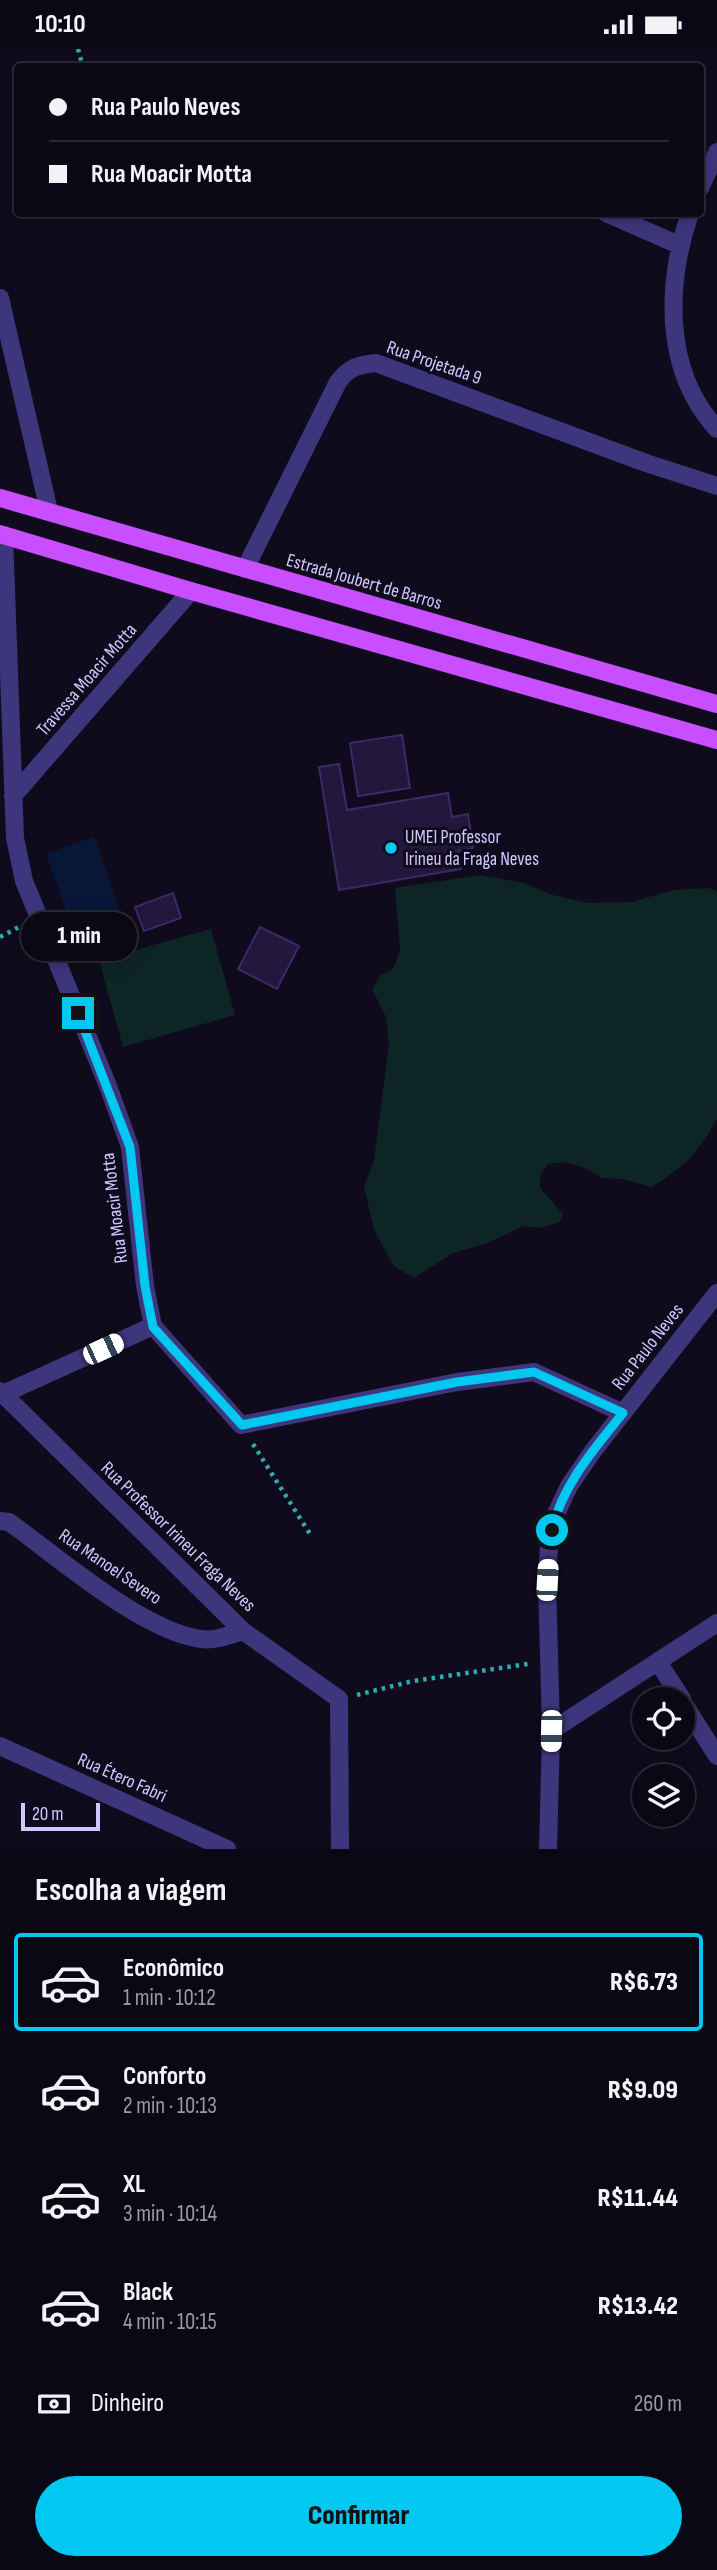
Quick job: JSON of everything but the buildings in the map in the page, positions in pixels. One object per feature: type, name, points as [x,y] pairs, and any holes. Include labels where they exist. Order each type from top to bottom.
[{"type":"main road","name":"Estrada Joubert de Barros","points":[[0,498],[717,704]]},
{"type":"main road","points":[[2,534],[191,591],[717,740]]},
{"type":"street","points":[[704,180],[717,152]]},
{"type":"street","points":[[615,217],[679,245]]},
{"type":"street","points":[[689,217],[679,245],[673,313],[678,356],[704,414],[717,429]]},
{"type":"street","points":[[0,298],[49,511]]},
{"type":"street","name":"Rua Projetada 9","points":[[245,569],[338,382],[348,369],[361,365],[376,363],[646,463],[717,486]]},
{"type":"street","name":"Rua Moacir Motta","points":[[2,534],[15,838],[24,881],[108,1086],[130,1147],[145,1286],[153,1327]]},
{"type":"street","name":"Travessa Moacir Motta","points":[[13,796],[191,591]]},
{"type":"street","name":"Rua Paulo Neves","points":[[548,1849],[551,1731],[547,1580],[549,1546],[556,1514],[569,1486],[717,1293]]},
{"type":"street","points":[[2,1393],[153,1327],[242,1425],[457,1382],[534,1372],[623,1413]]},
{"type":"street","name":"Rua Professor Irineu Fraga Neves","points":[[2,1393],[243,1630],[340,1699]]},
{"type":"street","name":"Rua Manoel Severo","points":[[0,1521],[9,1522],[133,1612],[169,1630],[202,1639],[224,1637],[243,1630]]},
{"type":"street","points":[[551,1731],[717,1623]]},
{"type":"street","points":[[658,1663],[674,1687]]},
{"type":"street","points":[[340,1699],[340,1849]]},
{"type":"street","points":[[695,1720],[717,1755]]},
{"type":"street","name":"Rua Étero Fabri","points":[[0,1746],[227,1849]]},
{"type":"path","points":[[242,1425],[310,1534]]},
{"type":"path","points":[[340,1699],[413,1681],[550,1661]]},
{"type":"green space","points":[[480,875],[524,883],[553,895],[588,903],[632,902],[673,890],[709,888],[717,892],[717,1119],[690,1158],[652,1187],[622,1179],[601,1178],[586,1168],[564,1162],[548,1164],[540,1176],[540,1188],[563,1214],[560,1222],[539,1228],[523,1226],[488,1243],[453,1253],[414,1278],[394,1266],[390,1260],[374,1230],[364,1187],[374,1160],[389,1045],[386,1017],[372,989],[380,976],[393,969],[400,950],[395,888]]},
{"type":"green space","points":[[211,929],[235,1015],[123,1047],[99,960]]},
{"type":"water","points":[[94,836],[126,927],[78,944],[46,854]]},
{"type":"place","name":"UMEI Professor Irineu da Fraga Neves","points":[[391,848]]},
{"type":"route","points":[[78,1013],[130,1147],[145,1286],[153,1327],[242,1425],[457,1382],[534,1372],[623,1413],[569,1486],[552,1530]]}]
